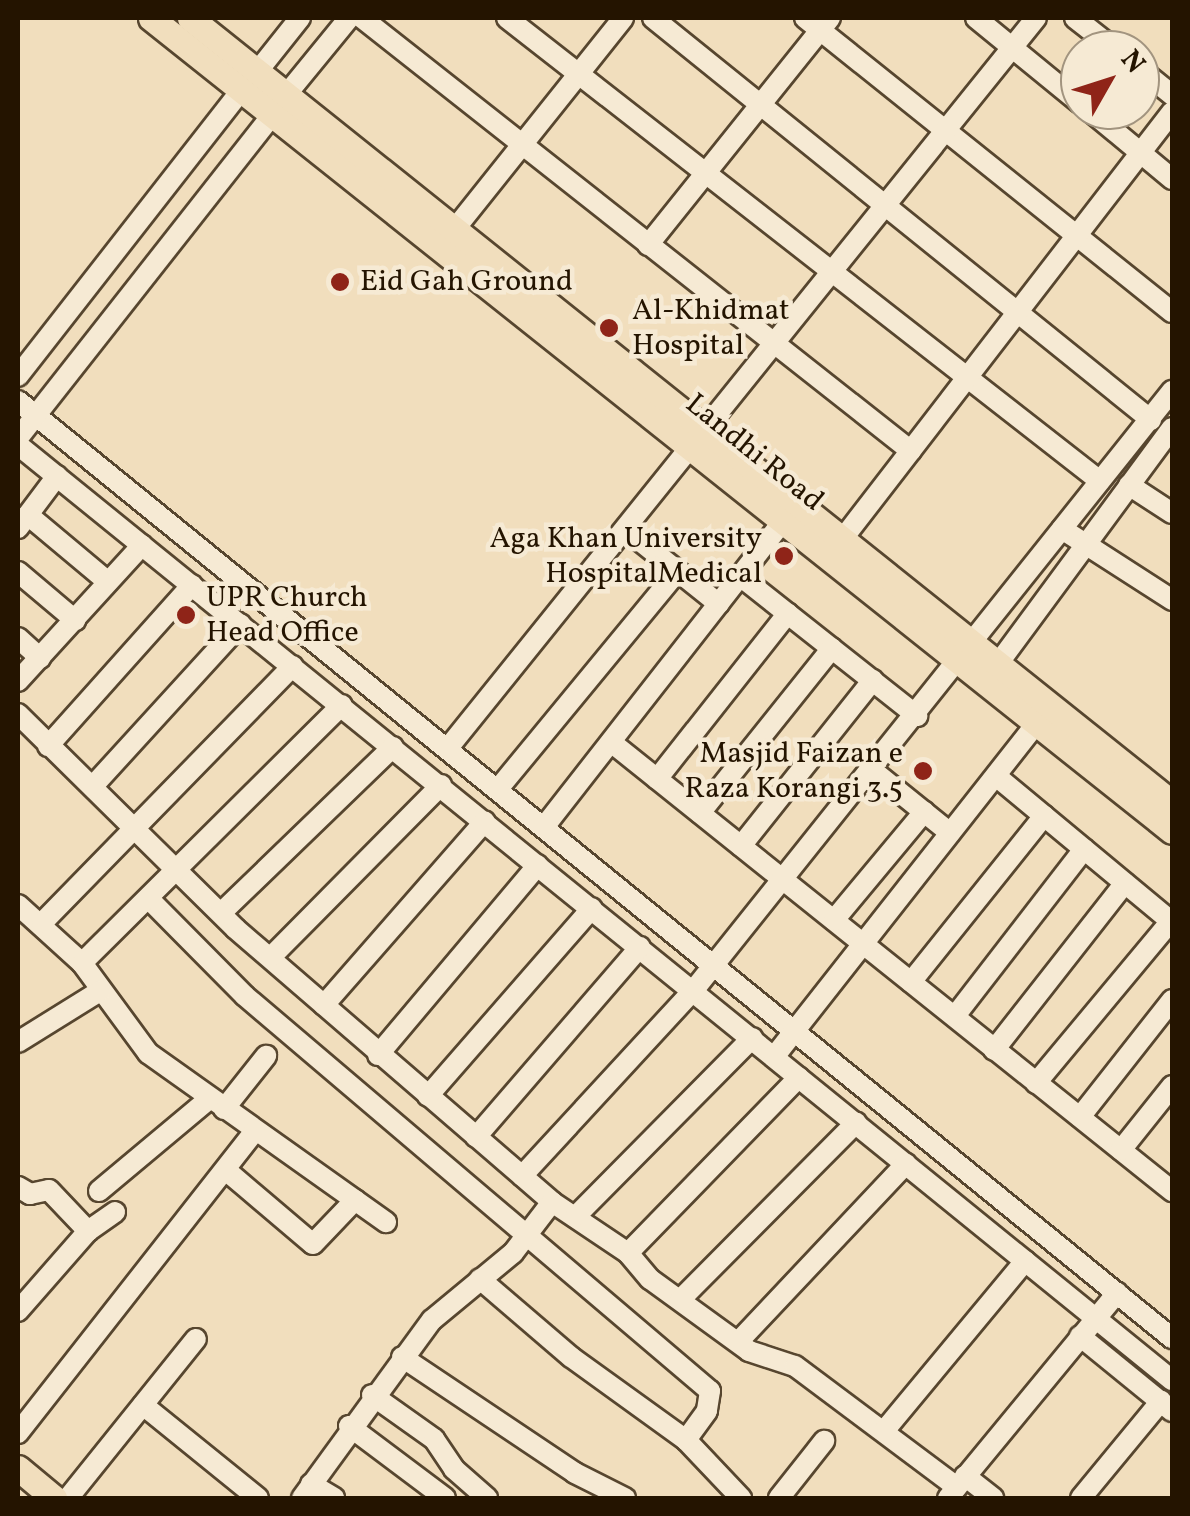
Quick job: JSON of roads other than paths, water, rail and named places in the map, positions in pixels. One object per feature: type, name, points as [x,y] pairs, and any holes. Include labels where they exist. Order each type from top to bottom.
[{"type":"main road","name":"Landhi Road","points":[[151,18],[249,81],[698,438],[841,541],[993,671],[1172,803]]},
{"type":"main road","name":"Landhi Road","points":[[206,23],[249,81]]},
{"type":"main road","name":"Landhi Road","points":[[279,106],[454,230],[698,438],[784,519],[968,649]]},
{"type":"main road","name":"Landhi Road","points":[[993,671],[1038,722],[1172,831]]},
{"type":"main road","points":[[18,1468],[54,1498]]},
{"type":"street","points":[[18,376],[300,18]]},
{"type":"street","points":[[349,18],[18,442],[1172,1380]]},
{"type":"street","points":[[362,18],[910,450]]},
{"type":"street","points":[[386,36],[400,18]]},
{"type":"street","points":[[506,18],[1100,481]]},
{"type":"street","points":[[454,230],[623,18]]},
{"type":"street","points":[[653,18],[1151,420]]},
{"type":"street","points":[[976,18],[1060,86]]},
{"type":"street","points":[[448,748],[1036,18]]},
{"type":"street","points":[[648,245],[762,104],[818,22],[1172,312]]},
{"type":"street","points":[[841,541],[1016,308],[1172,112]]},
{"type":"street","points":[[1113,130],[1172,179]]},
{"type":"street","points":[[522,1176],[693,991],[712,962],[917,716],[1172,390]]},
{"type":"street","points":[[18,401],[1172,1338]]},
{"type":"street","points":[[993,671],[1172,428]]},
{"type":"street","points":[[57,476],[23,522],[108,582]]},
{"type":"street","points":[[1129,485],[1172,513]]},
{"type":"street","points":[[544,827],[784,519]]},
{"type":"street","points":[[625,529],[719,604]]},
{"type":"street","points":[[1062,530],[1172,600]]},
{"type":"street","points":[[18,682],[142,545]]},
{"type":"street","points":[[48,746],[215,560]]},
{"type":"street","points":[[18,572],[74,620]]},
{"type":"street","points":[[324,1005],[488,824],[505,795],[677,572]]},
{"type":"street","points":[[740,576],[917,716]]},
{"type":"street","points":[[657,779],[788,613]]},
{"type":"street","points":[[93,786],[242,624]]},
{"type":"street","points":[[18,638],[40,658]]},
{"type":"street","points":[[700,813],[832,648]]},
{"type":"street","points":[[42,923],[293,666]]},
{"type":"street","points":[[741,846],[873,680]]},
{"type":"street","points":[[82,963],[342,705]]},
{"type":"street","points":[[18,714],[138,826],[221,913],[552,1202],[628,1253],[650,1279],[738,1342],[795,1366],[957,1487],[993,1498]]},
{"type":"street","points":[[774,1057],[860,943],[1038,722]]},
{"type":"street","points":[[610,742],[994,1050],[1121,1150],[1170,1183]]},
{"type":"street","points":[[221,913],[393,746]]},
{"type":"street","points":[[872,770],[950,833]]},
{"type":"street","points":[[996,776],[1172,922],[1036,1082]]},
{"type":"street","points":[[270,957],[441,785]]},
{"type":"street","points":[[834,920],[924,812]]},
{"type":"street","points":[[911,982],[1044,816]]},
{"type":"street","points":[[954,1016],[1084,849]]},
{"type":"street","points":[[378,1054],[538,865]]},
{"type":"street","points":[[994,1050],[1126,883]]},
{"type":"street","points":[[148,898],[245,996],[710,1391],[707,1411],[686,1440]]},
{"type":"street","points":[[19,908],[42,923],[82,963],[148,1054],[386,1222]]},
{"type":"street","points":[[428,1096],[592,908]]},
{"type":"street","points":[[476,1137],[640,948]]},
{"type":"street","points":[[18,1042],[100,990]]},
{"type":"street","points":[[1080,1117],[1172,1000]]},
{"type":"street","points":[[576,1218],[752,1038]]},
{"type":"street","points":[[99,1190],[216,1104],[266,1056]]},
{"type":"street","points":[[628,1253],[799,1077]]},
{"type":"street","points":[[1121,1150],[1172,1086]]},
{"type":"street","points":[[680,1300],[856,1124]]},
{"type":"street","points":[[18,1433],[228,1172],[255,1130]]},
{"type":"street","points":[[738,1342],[906,1164]]},
{"type":"street","points":[[228,1172],[313,1244],[355,1200]]},
{"type":"street","points":[[18,1187],[30,1194],[49,1190],[88,1231]]},
{"type":"street","points":[[334,1498],[306,1491],[372,1395],[432,1320],[480,1280],[552,1202]]},
{"type":"street","points":[[18,1311],[88,1231],[115,1212]]},
{"type":"street","points":[[884,1431],[1025,1261]]},
{"type":"street","points":[[480,1280],[571,1357],[686,1440],[740,1498]]},
{"type":"street","points":[[957,1487],[1118,1293]]},
{"type":"street","points":[[1080,1336],[1167,1406],[1081,1498]]},
{"type":"street","points":[[68,1498],[196,1339]]},
{"type":"street","points":[[402,1357],[576,1473],[625,1498]]},
{"type":"street","points":[[372,1395],[434,1439],[454,1470],[487,1498]]},
{"type":"street","points":[[144,1404],[258,1498]]},
{"type":"street","points":[[350,1426],[445,1498]]},
{"type":"street","points":[[779,1498],[824,1441]]},
{"type":"place","name":"Eid Gah Ground","points":[[340,282]]},
{"type":"place","name":"Al-Khidmat Hospital","points":[[609,328]]},
{"type":"place","name":"Aga Khan University HospitalMedical","points":[[784,556]]},
{"type":"place","name":"UPR Church Head Office","points":[[186,615]]},
{"type":"place","name":"Masjid Faizan e Raza Korangi 3.5","points":[[923,771]]}]
